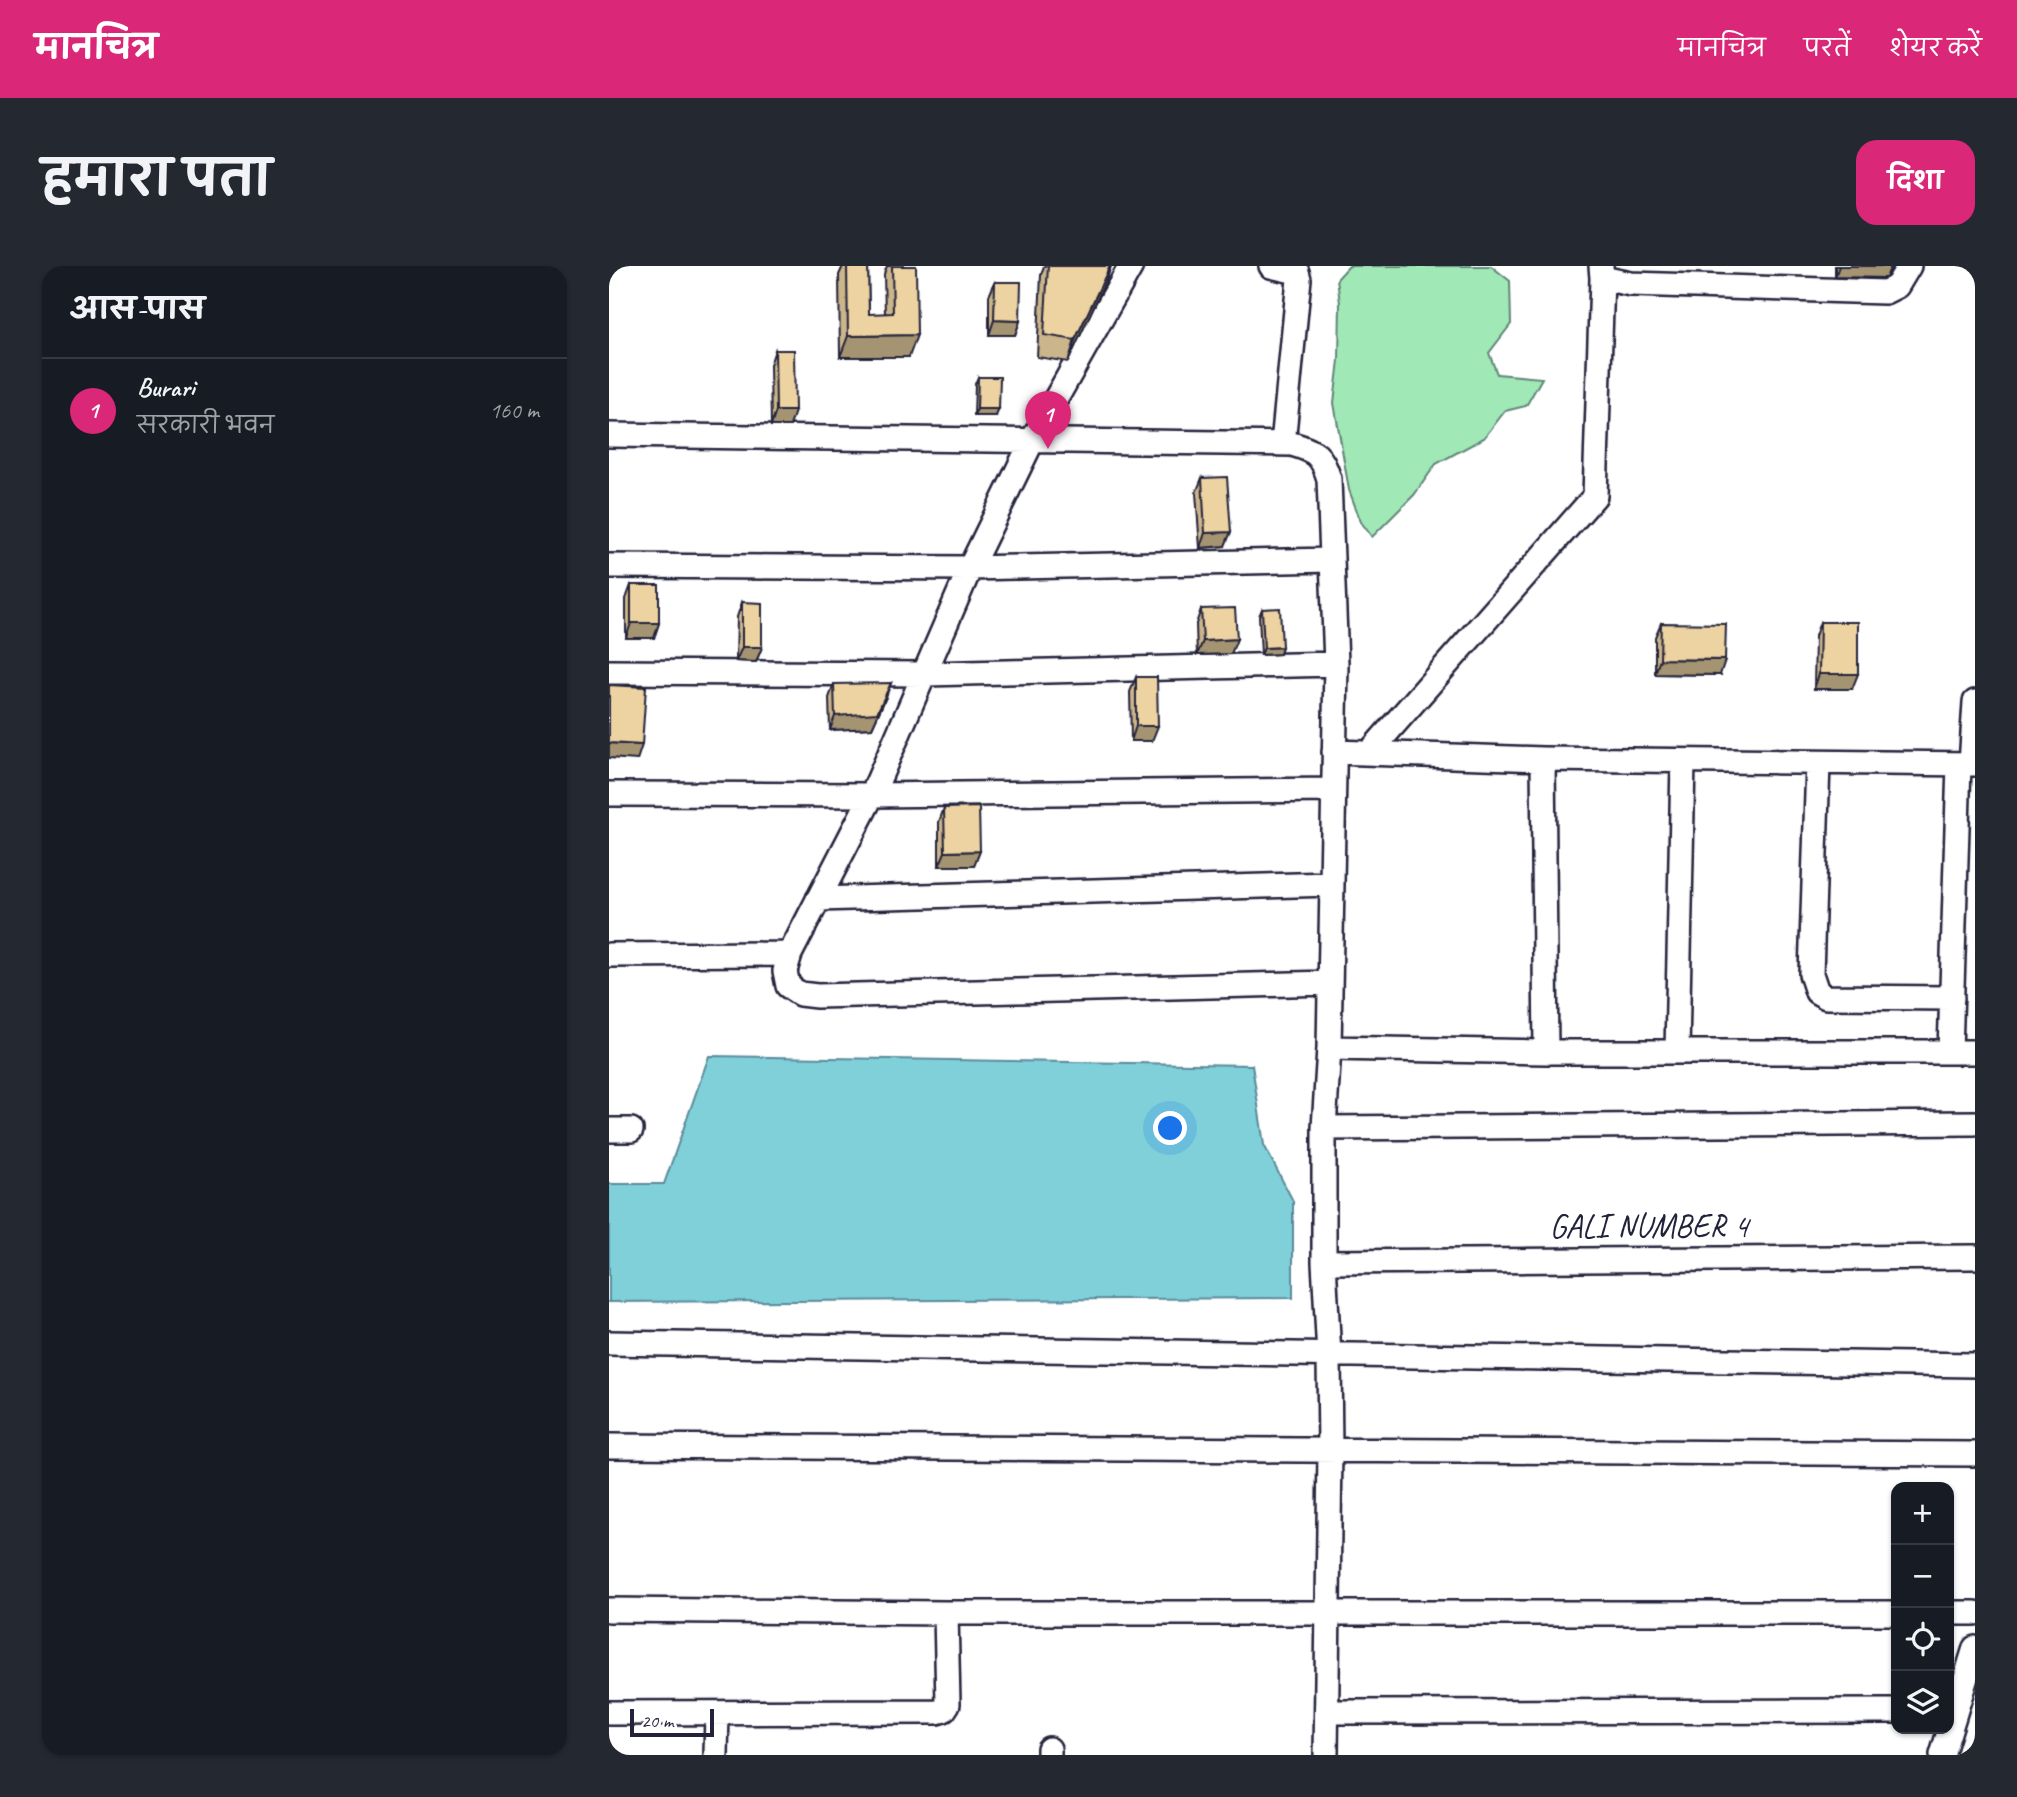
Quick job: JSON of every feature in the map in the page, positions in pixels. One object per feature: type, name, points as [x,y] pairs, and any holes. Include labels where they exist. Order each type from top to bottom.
[{"type":"street","points":[[1131,266],[1032,441],[970,568],[872,794],[790,954],[785,971],[788,986],[800,993],[817,996],[1330,983]]},
{"type":"street","points":[[1271,266],[1297,272],[1299,279],[1283,444]]},
{"type":"street","points":[[1369,753],[1595,496],[1602,272],[1631,284],[1885,292],[1897,286],[1909,266]]},
{"type":"street","points":[[609,435],[1283,444],[1311,449],[1324,461],[1329,479],[1336,664],[1329,1048],[1324,1128],[1324,1262],[1329,1356],[1326,1755]]},
{"type":"street","points":[[609,566],[970,568],[1331,560]]},
{"type":"street","points":[[609,672],[926,674],[1336,664]]},
{"type":"street","points":[[1950,1052],[1968,764],[1975,702]]},
{"type":"street","points":[[1334,752],[1543,759],[1968,764]]},
{"type":"street","points":[[1543,759],[1546,1052]]},
{"type":"street","points":[[1677,1052],[1683,761]]},
{"type":"street","points":[[1818,762],[1811,975],[1817,992],[1826,997],[1952,998]]},
{"type":"street","points":[[609,794],[1332,790]]},
{"type":"street","points":[[818,900],[1331,884]]},
{"type":"street","points":[[609,955],[790,954]]},
{"type":"street","points":[[1329,1048],[1546,1052],[1975,1052]]},
{"type":"street","points":[[1324,1128],[1975,1123]]},
{"type":"street","name":"GALI NUMBER 4","points":[[1324,1262],[1975,1257]]},
{"type":"street","points":[[609,1343],[1975,1365]]},
{"type":"street","points":[[609,1446],[1975,1454]]},
{"type":"street","points":[[609,1610],[946,1614],[1891,1613]]},
{"type":"street","points":[[1954,1613],[1975,1613]]},
{"type":"street","points":[[609,1713],[937,1713],[944,1710],[948,1704],[946,1614]]},
{"type":"street","points":[[1941,1755],[1960,1706],[1975,1648]]},
{"type":"street","points":[[1327,1712],[1891,1711]]},
{"type":"street","points":[[716,1755],[717,1713]]},
{"type":"green space","points":[[1349,266],[1491,266],[1510,281],[1511,324],[1489,353],[1497,374],[1542,378],[1526,406],[1505,411],[1484,438],[1436,464],[1414,495],[1372,537],[1361,522],[1349,490],[1334,403],[1339,360],[1340,303],[1337,279]]},
{"type":"water","points":[[709,1056],[1252,1065],[1264,1145],[1293,1201],[1293,1298],[609,1302],[609,1184],[664,1184]]},
{"type":"building","points":[[847,266],[868,266],[869,314],[893,313],[892,266],[916,266],[917,335],[848,336]]},
{"type":"building","points":[[1048,266],[1110,266],[1075,340],[1044,335]]},
{"type":"building","points":[[995,282],[1021,282],[1020,321],[994,320]]},
{"type":"building","points":[[775,350],[794,350],[795,411],[776,411]]},
{"type":"building","points":[[978,377],[1000,377],[999,409],[977,409]]},
{"type":"building","points":[[1227,477],[1231,532],[1205,533],[1202,478]]},
{"type":"building","points":[[631,585],[659,585],[659,623],[631,623]]},
{"type":"building","points":[[742,602],[762,603],[762,647],[742,647]]},
{"type":"building","points":[[1235,608],[1237,639],[1203,641],[1201,609]]},
{"type":"building","points":[[1280,608],[1282,647],[1264,648],[1262,609]]},
{"type":"building","points":[[1820,622],[1858,622],[1858,674],[1819,674]]},
{"type":"building","points":[[1661,623],[1726,624],[1725,660],[1660,659]]},
{"type":"building","points":[[1136,677],[1157,677],[1158,726],[1136,726]]},
{"type":"building","points":[[891,683],[877,713],[835,716],[834,684]]},
{"type":"building","points":[[609,685],[646,687],[642,745],[609,743]]},
{"type":"building","points":[[979,807],[980,851],[945,852],[944,808]]},
{"type":"place","name":"Burari","points":[[1048,449]]}]
